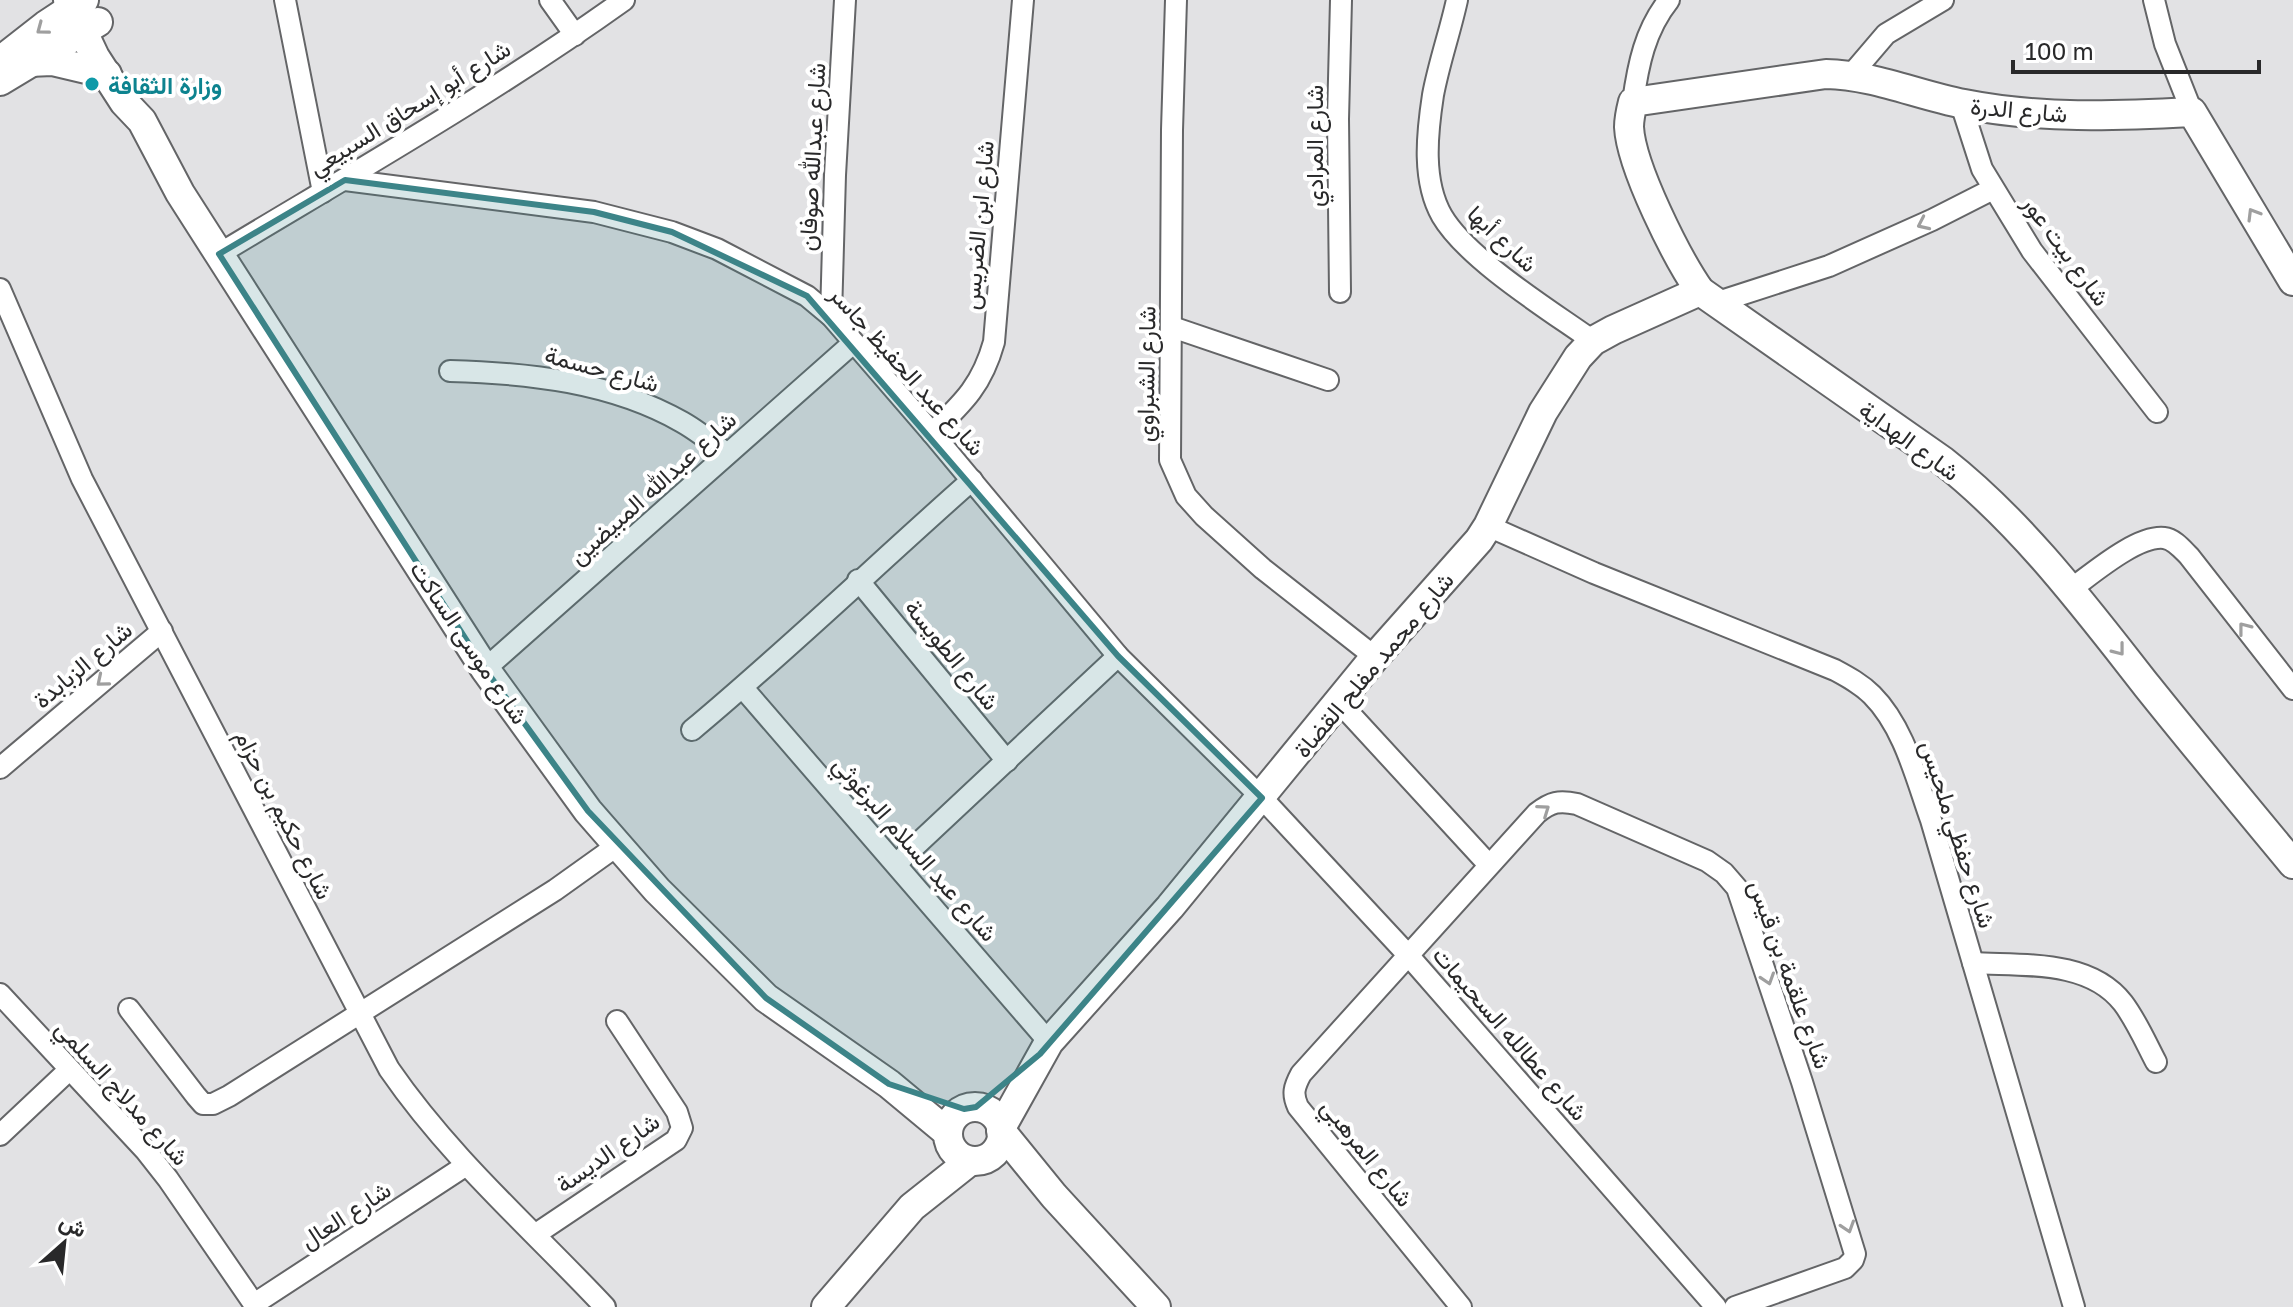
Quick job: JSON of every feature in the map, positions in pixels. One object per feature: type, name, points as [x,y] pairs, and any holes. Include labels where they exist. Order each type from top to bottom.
[{"type":"street","points":[[285,0],[323,192]]},
{"type":"street","points":[[550,0],[575,35]]},
{"type":"street","name":"شارع أبو إسحاق السبيعي","points":[[219,254],[345,180],[575,35],[624,0]]},
{"type":"street","name":"شارع عبدالله صوفان","points":[[831,316],[845,0]]},
{"type":"street","name":"شارع ابن الضريس","points":[[932,433],[971,392],[986,371],[994,342],[1023,0]]},
{"type":"street","name":"شارع الشبراوي","points":[[1176,0],[1169,449],[1176,479],[1186,496],[1212,524],[1263,569],[1375,657]]},
{"type":"street","name":"شارع المرادي","points":[[1340,292],[1338,119],[1341,0]]},
{"type":"street","name":"شارع أبها","points":[[1457,0],[1430,118],[1428,154],[1431,185],[1442,216],[1460,238],[1505,278],[1593,341]]},
{"type":"street","name":"شارع الهداية","points":[[1669,0],[1656,16],[1647,36],[1637,70],[1629,125],[1633,152],[1641,175],[1683,265],[1708,297],[1963,477],[2071,589],[2188,738],[2293,864]]},
{"type":"street","points":[[1851,75],[1886,34],[1943,0]]},
{"type":"street","points":[[2154,0],[2165,44],[2192,112],[2293,281]]},
{"type":"street","points":[[0,61],[82,10]]},
{"type":"street","points":[[0,81],[28,63],[82,10]]},
{"type":"street","name":"شارع موسى الساكت","points":[[82,10],[107,74],[124,102],[142,121],[180,193],[485,669],[588,811],[657,890],[766,998],[889,1084],[948,1137]]},
{"type":"street","name":"شارع موسى الساكت","points":[[82,10],[138,98],[142,121]]},
{"type":"street","points":[[28,63],[52,61],[107,74]]},
{"type":"street","name":"شارع الدرة","points":[[1633,102],[1805,76],[1851,75],[1961,104],[2006,112],[2074,115],[2192,112]]},
{"type":"street","name":"شارع بيت عور","points":[[1961,104],[1978,158],[1993,189],[2032,251],[2157,412]]},
{"type":"street","name":"شارع عبد الحفيظ جاسر","points":[[345,180],[594,212],[672,232],[717,249],[807,296],[831,316],[1118,656],[1262,798]]},
{"type":"street","points":[[1708,297],[1829,266],[1993,189]]},
{"type":"street","name":"شارع حكيم بن حزام","points":[[0,289],[82,479],[389,1069],[419,1113],[465,1166],[536,1234],[605,1307]]},
{"type":"street","name":"شارع محمد مفلح القضاة","points":[[970,1108],[1045,1048],[1170,907],[1375,657],[1488,526],[1559,384],[1578,357],[1593,341],[1613,330],[1708,297]]},
{"type":"street","points":[[1172,327],[1328,380]]},
{"type":"street","name":"شارع عبدالله المبيضين","points":[[485,669],[852,344]]},
{"type":"street","name":"شارع حسمة","points":[[450,371],[514,373],[581,384],[657,409],[684,423],[727,454]]},
{"type":"street","points":[[692,730],[743,688],[858,580],[972,480]]},
{"type":"street","name":"شارع حفظي ملحيس","points":[[1488,526],[1594,573],[1835,670],[1871,694],[1897,731],[1911,763],[2073,1307]]},
{"type":"street","points":[[2071,589],[2137,544],[2151,538],[2170,540],[2189,556],[2293,689]]},
{"type":"street","name":"شارع الطويسة","points":[[858,580],[1007,761]]},
{"type":"street","name":"شارع الزبابدة","points":[[0,768],[162,631]]},
{"type":"street","points":[[896,864],[1118,656]]},
{"type":"street","name":"شارع عبد السلام البرغوثي","points":[[743,688],[896,864],[1045,1048]]},
{"type":"street","points":[[1339,702],[1489,865]]},
{"type":"street","name":"شارع عطالله السحيمات","points":[[1262,798],[1408,955],[1716,1307]]},
{"type":"street","name":"شارع علقمة بن قيس","points":[[1408,955],[1537,813],[1549,804],[1562,800],[1707,861],[1724,873],[1737,888],[1855,1254],[1845,1268],[1735,1307]]},
{"type":"street","points":[[129,1009],[203,1104],[213,1104],[555,890],[618,845]]},
{"type":"street","name":"شارع المرهبي","points":[[1408,955],[1301,1074],[1293,1097],[1461,1307]]},
{"type":"street","points":[[1973,963],[2068,970],[2105,984],[2124,1003],[2156,1062]]},
{"type":"street","name":"شارع مدلاج السلمي","points":[[0,994],[146,1151],[255,1306]]},
{"type":"street","name":"شارع الديسة","points":[[536,1234],[676,1140],[682,1128],[677,1112],[617,1021]]},
{"type":"street","name":"شارع محمد مفلح القضاة","points":[[1001,1129],[1045,1048]]},
{"type":"street","points":[[0,1135],[69,1070]]},
{"type":"street","name":"شارع موسى الساكت","points":[[889,1084],[970,1108]]},
{"type":"street","points":[[826,1307],[912,1207],[948,1137],[953,1119],[970,1108],[993,1114],[1001,1129],[1054,1196],[1156,1307]]},
{"type":"street","points":[[912,1207],[997,1149],[1001,1129]]},
{"type":"street","points":[[948,1137],[956,1154],[978,1160],[1054,1196]]},
{"type":"street","name":"شارع العال","points":[[255,1306],[465,1166]]},
{"type":"highlighted area","points":[[345,180],[594,212],[672,232],[807,296],[1118,656],[1262,798],[1040,1054],[976,1107],[964,1109],[889,1084],[766,998],[588,811],[485,669],[219,254]]},
{"type":"place","name":"وزارة الثقافة","points":[[92,84]]}]
